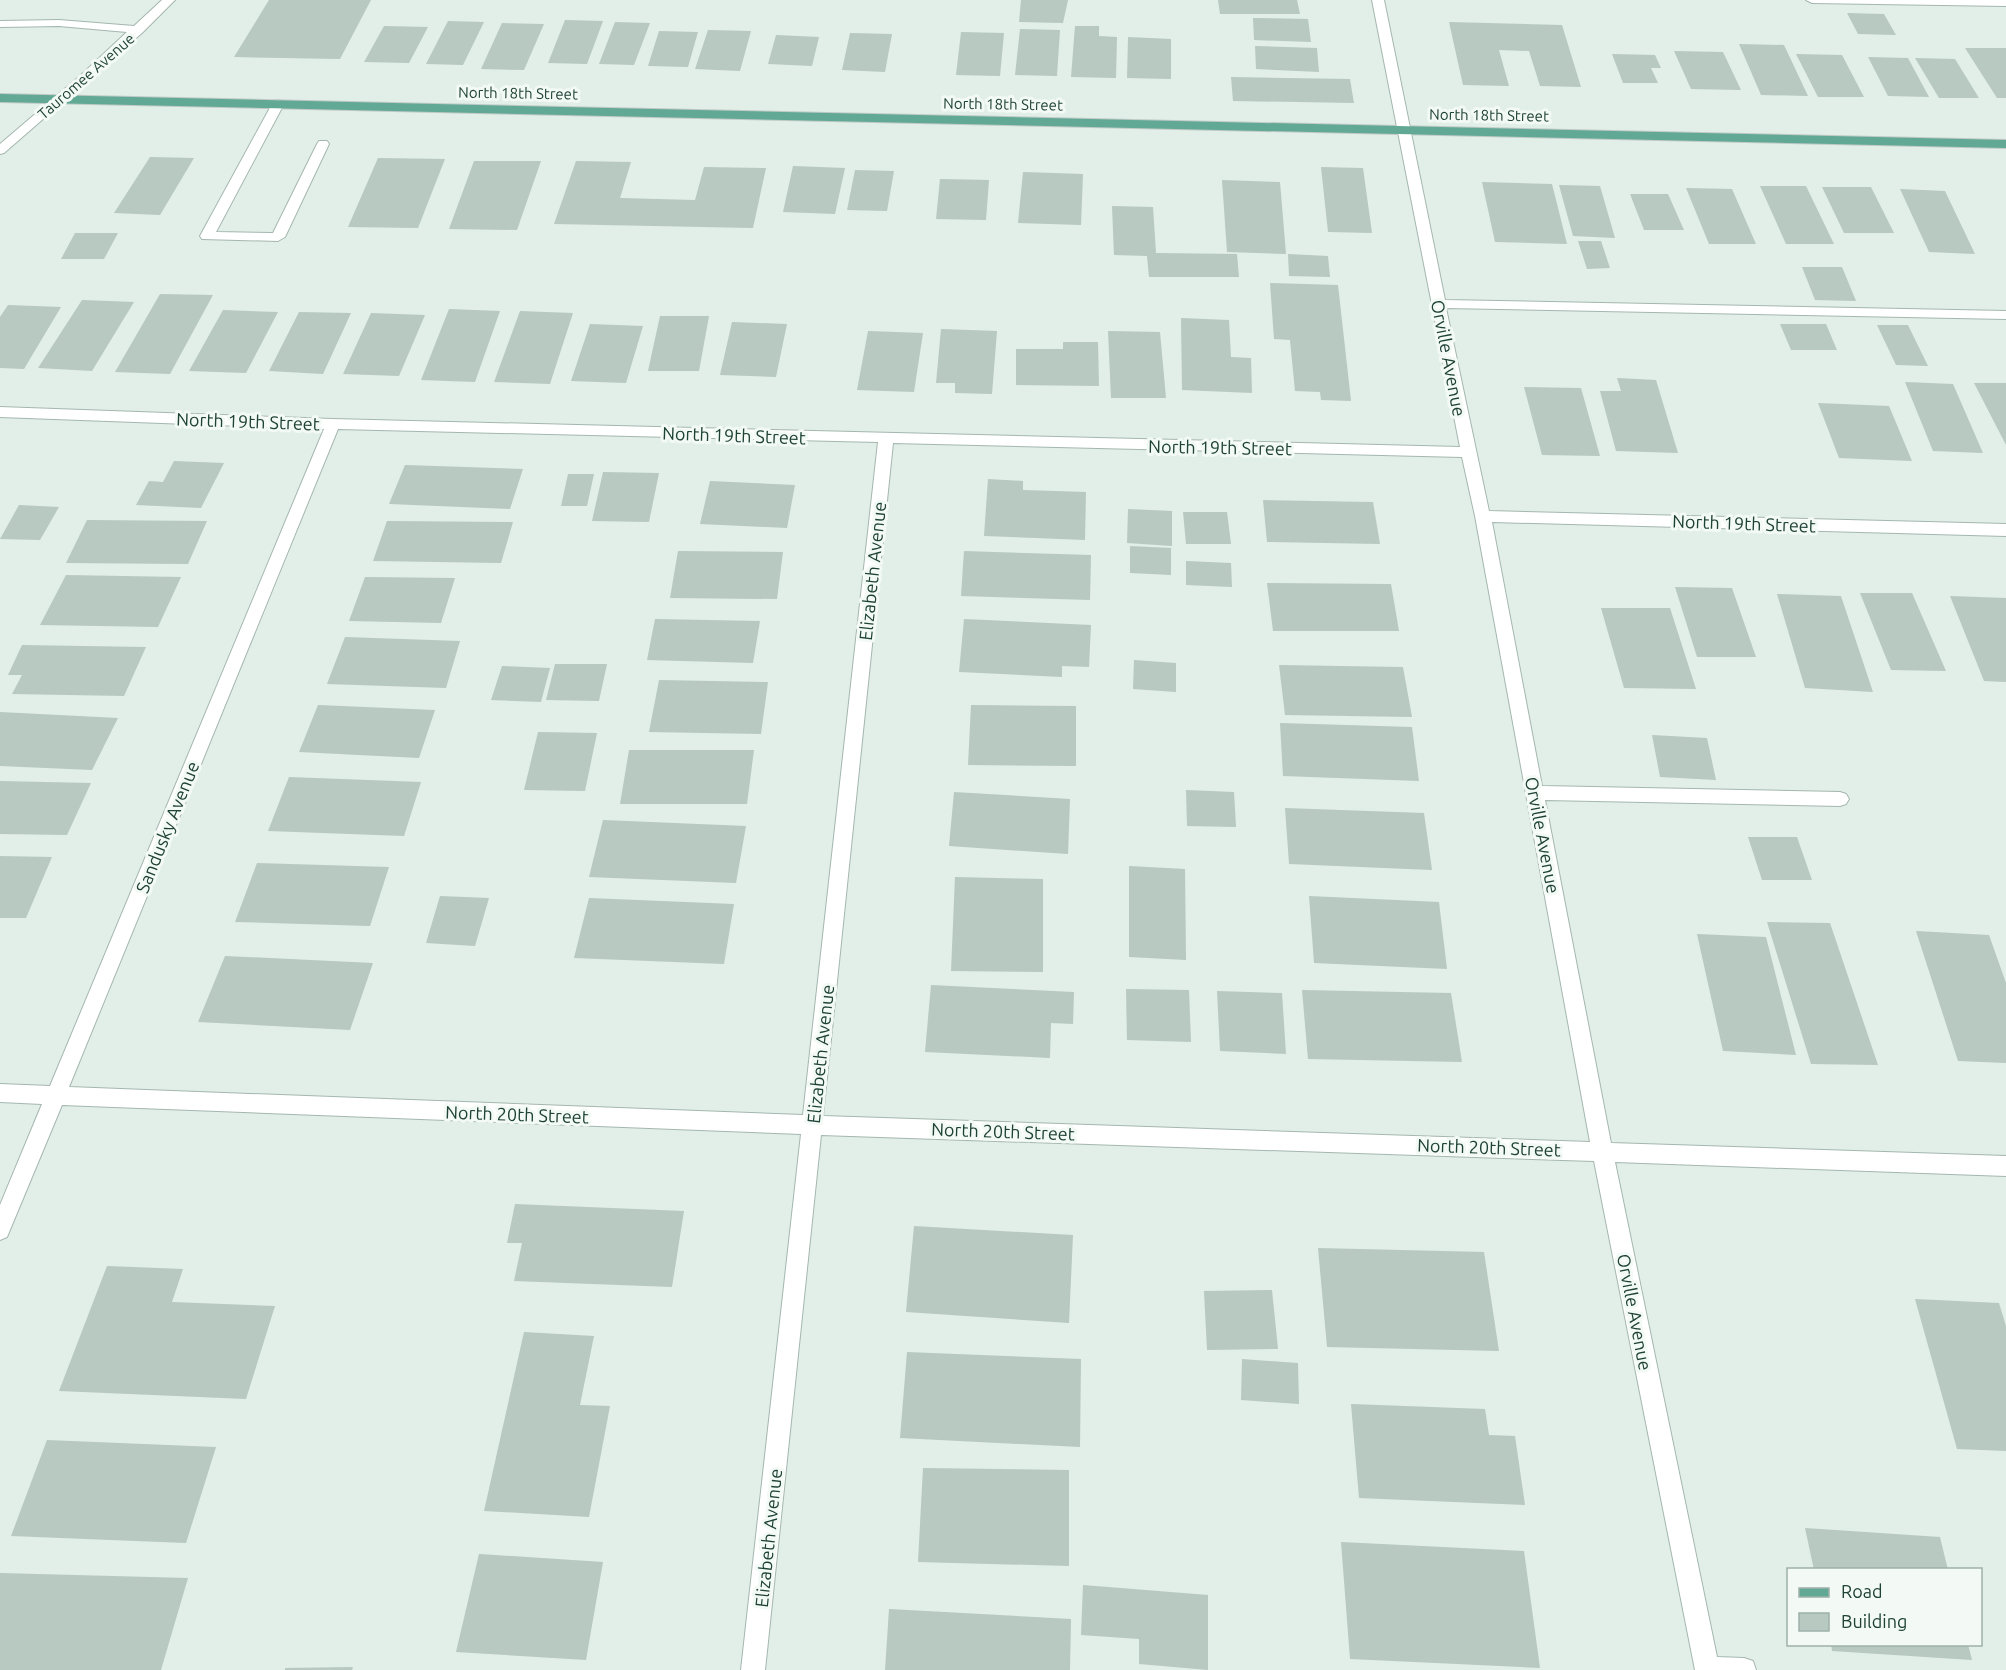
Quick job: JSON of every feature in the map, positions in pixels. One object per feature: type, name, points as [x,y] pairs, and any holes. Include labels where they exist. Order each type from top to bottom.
[{"type":"main road","name":"North 18th Street","points":[[0,98],[2006,144]]},
{"type":"street","name":"Tauromee Avenue","points":[[0,150],[139,30],[169,0]]},
{"type":"street","name":"Orville Avenue","points":[[1378,0],[1468,452],[1483,516],[1602,1150],[1707,1669]]},
{"type":"street","points":[[1812,0],[2006,3]]},
{"type":"street","points":[[0,24],[59,23],[139,30]]},
{"type":"street","points":[[278,104],[207,236],[278,237],[323,144]]},
{"type":"street","points":[[1438,304],[2006,315]]},
{"type":"street","name":"North 19th Street","points":[[0,412],[333,424],[1468,452]]},
{"type":"street","name":"Sandusky Avenue","points":[[0,1230],[333,424]]},
{"type":"street","name":"Elizabeth Avenue","points":[[753,1670],[886,439]]},
{"type":"street","name":"North 19th Street","points":[[1483,516],[2006,530]]},
{"type":"street","points":[[1535,793],[1840,799]]},
{"type":"street","name":"North 20th Street","points":[[0,1093],[813,1125],[1602,1150],[2006,1166]]},
{"type":"street","points":[[1707,1669],[1744,1670]]},
{"type":"building","points":[[269,0],[371,0],[340,59],[234,57]]},
{"type":"building","points":[[1021,0],[1068,0],[1063,23],[1019,22]]},
{"type":"building","points":[[1218,0],[1297,0],[1300,14],[1220,14]]},
{"type":"building","points":[[1847,13],[1884,14],[1896,35],[1858,34]]},
{"type":"building","points":[[1253,18],[1308,19],[1311,42],[1254,40]]},
{"type":"building","points":[[565,20],[603,21],[587,64],[548,63]]},
{"type":"building","points":[[448,21],[484,22],[463,65],[426,64]]},
{"type":"building","points":[[615,22],[650,23],[634,65],[599,64]]},
{"type":"building","points":[[1449,22],[1562,25],[1581,87],[1540,86],[1529,51],[1499,50],[1509,86],[1463,85]]},
{"type":"building","points":[[502,23],[544,24],[524,70],[481,69]]},
{"type":"building","points":[[384,26],[428,27],[409,63],[364,62]]},
{"type":"building","points":[[1075,26],[1099,26],[1099,36],[1117,37],[1116,78],[1071,77]]},
{"type":"building","points":[[1020,29],[1060,30],[1057,76],[1015,75]]},
{"type":"building","points":[[708,30],[751,31],[740,71],[695,69]]},
{"type":"building","points":[[659,31],[698,32],[688,67],[648,66]]},
{"type":"building","points":[[961,32],[1004,33],[1000,76],[956,75]]},
{"type":"building","points":[[850,33],[892,34],[885,72],[842,70]]},
{"type":"building","points":[[776,35],[819,37],[812,66],[768,64]]},
{"type":"building","points":[[1128,37],[1171,39],[1171,79],[1127,78]]},
{"type":"building","points":[[1739,44],[1784,45],[1808,96],[1761,95]]},
{"type":"building","points":[[1255,46],[1317,48],[1319,72],[1256,69]]},
{"type":"building","points":[[1965,48],[2006,48],[2006,98],[1997,98]]},
{"type":"building","points":[[1674,51],[1723,52],[1741,90],[1691,89]]},
{"type":"building","points":[[1612,54],[1655,55],[1661,68],[1651,68],[1658,83],[1623,83]]},
{"type":"building","points":[[1796,54],[1842,55],[1864,97],[1818,97]]},
{"type":"building","points":[[1868,57],[1908,58],[1929,97],[1888,96]]},
{"type":"building","points":[[1915,58],[1955,59],[1979,98],[1939,98]]},
{"type":"building","points":[[1231,77],[1350,79],[1354,103],[1233,101]]},
{"type":"building","points":[[150,157],[194,158],[160,215],[114,213]]},
{"type":"building","points":[[378,158],[445,159],[418,228],[348,227]]},
{"type":"building","points":[[474,161],[541,161],[517,230],[449,229]]},
{"type":"building","points":[[576,161],[631,162],[620,198],[695,200],[704,167],[766,168],[753,228],[554,224]]},
{"type":"building","points":[[793,166],[845,168],[835,214],[783,212]]},
{"type":"building","points":[[1321,167],[1363,168],[1372,233],[1328,232]]},
{"type":"building","points":[[855,170],[894,171],[887,211],[847,210]]},
{"type":"building","points":[[1023,172],[1083,174],[1081,225],[1018,223]]},
{"type":"building","points":[[940,179],[989,180],[986,220],[936,219]]},
{"type":"building","points":[[1222,180],[1280,182],[1286,254],[1227,252]]},
{"type":"building","points":[[1482,182],[1552,184],[1567,244],[1495,242]]},
{"type":"building","points":[[1559,185],[1600,186],[1615,238],[1573,236]]},
{"type":"building","points":[[1760,186],[1806,186],[1834,244],[1786,244]]},
{"type":"building","points":[[1822,187],[1871,187],[1894,233],[1844,233]]},
{"type":"building","points":[[1686,188],[1732,189],[1756,244],[1709,244]]},
{"type":"building","points":[[1900,189],[1945,191],[1975,254],[1929,252]]},
{"type":"building","points":[[1630,194],[1668,194],[1684,230],[1644,230]]},
{"type":"building","points":[[1112,206],[1153,207],[1156,253],[1237,254],[1239,277],[1149,277],[1147,256],[1114,255]]},
{"type":"building","points":[[75,233],[118,233],[104,259],[61,259]]},
{"type":"building","points":[[1578,241],[1601,241],[1610,268],[1587,269]]},
{"type":"building","points":[[1288,254],[1328,256],[1330,277],[1289,276]]},
{"type":"building","points":[[1802,267],[1842,267],[1856,301],[1815,300]]},
{"type":"building","points":[[1270,283],[1338,285],[1351,401],[1321,400],[1320,392],[1295,391],[1290,340],[1274,339]]},
{"type":"building","points":[[160,294],[213,295],[170,374],[115,372]]},
{"type":"building","points":[[82,300],[134,302],[92,371],[38,368]]},
{"type":"building","points":[[8,305],[61,307],[24,369],[0,368],[0,317]]},
{"type":"building","points":[[449,309],[500,311],[475,382],[421,380]]},
{"type":"building","points":[[223,310],[278,312],[246,373],[189,371]]},
{"type":"building","points":[[520,311],[573,313],[550,384],[494,382]]},
{"type":"building","points":[[299,312],[351,313],[323,374],[269,371]]},
{"type":"building","points":[[371,313],[425,315],[399,376],[343,374]]},
{"type":"building","points":[[660,316],[709,316],[699,371],[648,371]]},
{"type":"building","points":[[1181,318],[1229,320],[1231,357],[1251,358],[1252,393],[1182,390]]},
{"type":"building","points":[[732,322],[787,324],[776,377],[720,375]]},
{"type":"building","points":[[590,324],[643,326],[626,383],[571,381]]},
{"type":"building","points":[[1780,324],[1826,324],[1837,350],[1791,350]]},
{"type":"building","points":[[1877,325],[1908,325],[1928,366],[1896,365]]},
{"type":"building","points":[[941,329],[997,331],[992,394],[955,393],[955,383],[936,383]]},
{"type":"building","points":[[868,331],[923,333],[914,392],[857,390]]},
{"type":"building","points":[[1108,331],[1160,332],[1166,398],[1111,398]]},
{"type":"building","points":[[1063,342],[1098,342],[1099,386],[1016,385],[1016,349],[1063,349]]},
{"type":"building","points":[[1617,378],[1656,380],[1678,453],[1616,451],[1600,391],[1621,391]]},
{"type":"building","points":[[1905,382],[1953,384],[1983,453],[1933,451]]},
{"type":"building","points":[[1974,383],[2006,383],[2006,445]]},
{"type":"building","points":[[1524,387],[1581,388],[1600,456],[1542,455]]},
{"type":"building","points":[[1818,403],[1889,406],[1912,461],[1839,458]]},
{"type":"building","points":[[174,461],[224,463],[201,508],[136,505],[149,481],[163,482]]},
{"type":"building","points":[[405,465],[523,469],[510,509],[389,504]]},
{"type":"building","points":[[603,472],[659,473],[649,522],[592,521]]},
{"type":"building","points":[[568,474],[594,474],[587,506],[561,506]]},
{"type":"building","points":[[988,479],[1023,481],[1023,490],[1086,492],[1085,540],[984,536]]},
{"type":"building","points":[[710,481],[795,485],[787,528],[700,524]]},
{"type":"building","points":[[1263,500],[1373,502],[1380,544],[1267,542]]},
{"type":"building","points":[[19,505],[59,507],[40,540],[0,539]]},
{"type":"building","points":[[1128,509],[1172,511],[1172,546],[1127,543]]},
{"type":"building","points":[[1183,512],[1227,512],[1231,544],[1186,544]]},
{"type":"building","points":[[87,520],[207,521],[188,564],[66,563]]},
{"type":"building","points":[[387,521],[513,522],[501,563],[373,561]]},
{"type":"building","points":[[1130,546],[1171,548],[1171,575],[1130,573]]},
{"type":"building","points":[[678,551],[783,552],[777,599],[670,598]]},
{"type":"building","points":[[964,551],[1091,555],[1090,600],[961,596]]},
{"type":"building","points":[[1186,561],[1231,563],[1232,587],[1186,585]]},
{"type":"building","points":[[66,575],[181,577],[158,627],[40,625]]},
{"type":"building","points":[[365,577],[455,578],[441,623],[349,621]]},
{"type":"building","points":[[1267,583],[1391,584],[1399,631],[1273,631]]},
{"type":"building","points":[[1675,587],[1732,588],[1756,657],[1697,657]]},
{"type":"building","points":[[1860,593],[1912,593],[1946,671],[1891,670]]},
{"type":"building","points":[[1777,594],[1841,596],[1873,692],[1805,688]]},
{"type":"building","points":[[1950,596],[2006,598],[2006,682],[1984,681]]},
{"type":"building","points":[[1601,608],[1670,608],[1696,689],[1624,688]]},
{"type":"building","points":[[655,619],[760,621],[753,663],[647,660]]},
{"type":"building","points":[[964,619],[1091,625],[1089,667],[1062,666],[1062,677],[959,672]]},
{"type":"building","points":[[345,637],[460,641],[446,688],[327,684]]},
{"type":"building","points":[[22,645],[146,647],[124,696],[12,694],[22,675],[8,675]]},
{"type":"building","points":[[1134,660],[1176,663],[1176,692],[1133,689]]},
{"type":"building","points":[[555,664],[607,664],[599,701],[546,700]]},
{"type":"building","points":[[1279,665],[1403,667],[1412,717],[1285,715]]},
{"type":"building","points":[[502,666],[550,668],[541,702],[491,700]]},
{"type":"building","points":[[659,680],[768,682],[761,734],[649,732]]},
{"type":"building","points":[[318,705],[435,710],[419,758],[299,752]]},
{"type":"building","points":[[971,705],[1076,706],[1076,766],[968,765]]},
{"type":"building","points":[[0,712],[118,718],[92,770],[0,766]]},
{"type":"building","points":[[1280,723],[1412,727],[1419,781],[1283,776]]},
{"type":"building","points":[[538,732],[597,733],[585,791],[524,790]]},
{"type":"building","points":[[1652,735],[1707,738],[1716,780],[1660,777]]},
{"type":"building","points":[[629,750],[754,750],[747,804],[620,804]]},
{"type":"building","points":[[289,777],[421,782],[404,836],[268,831]]},
{"type":"building","points":[[0,781],[91,783],[67,835],[0,834]]},
{"type":"building","points":[[1186,790],[1234,792],[1236,827],[1187,826]]},
{"type":"building","points":[[954,792],[1070,799],[1068,854],[949,846]]},
{"type":"building","points":[[1285,808],[1424,813],[1432,870],[1289,864]]},
{"type":"building","points":[[603,820],[746,826],[736,883],[589,877]]},
{"type":"building","points":[[1748,837],[1797,837],[1812,880],[1762,880]]},
{"type":"building","points":[[0,856],[52,857],[26,918],[0,918]]},
{"type":"building","points":[[257,863],[389,867],[370,926],[235,922]]},
{"type":"building","points":[[1129,866],[1185,869],[1186,960],[1129,957]]},
{"type":"building","points":[[955,877],[1043,879],[1043,972],[951,971]]},
{"type":"building","points":[[440,896],[489,898],[475,946],[426,943]]},
{"type":"building","points":[[1309,896],[1439,902],[1447,969],[1314,963]]},
{"type":"building","points":[[589,898],[734,904],[724,964],[574,958]]},
{"type":"building","points":[[1767,922],[1830,923],[1878,1065],[1811,1064]]},
{"type":"building","points":[[1916,931],[1989,935],[2006,983],[2006,1063],[1958,1061]]},
{"type":"building","points":[[1697,934],[1766,937],[1796,1055],[1723,1051]]},
{"type":"building","points":[[225,956],[373,963],[350,1030],[198,1022]]},
{"type":"building","points":[[931,985],[1074,992],[1073,1024],[1051,1023],[1050,1058],[925,1052]]},
{"type":"building","points":[[1126,989],[1189,990],[1191,1042],[1127,1040]]},
{"type":"building","points":[[1302,990],[1451,993],[1462,1062],[1308,1059]]},
{"type":"building","points":[[1217,991],[1282,993],[1286,1054],[1220,1051]]},
{"type":"building","points":[[515,1204],[684,1211],[672,1287],[514,1281],[522,1243],[507,1243]]},
{"type":"building","points":[[914,1226],[1073,1235],[1069,1323],[906,1312]]},
{"type":"building","points":[[1318,1248],[1484,1252],[1499,1351],[1327,1347]]},
{"type":"building","points":[[107,1266],[183,1269],[172,1302],[275,1306],[246,1399],[59,1391]]},
{"type":"building","points":[[1272,1290],[1278,1349],[1207,1350],[1204,1291]]},
{"type":"building","points":[[1915,1299],[1999,1303],[2006,1326],[2006,1451],[1957,1449]]},
{"type":"building","points":[[524,1332],[594,1336],[580,1405],[610,1406],[589,1517],[484,1511]]},
{"type":"building","points":[[907,1352],[1081,1359],[1080,1447],[900,1438]]},
{"type":"building","points":[[1242,1359],[1298,1363],[1299,1404],[1241,1400]]},
{"type":"building","points":[[1351,1404],[1485,1409],[1489,1435],[1515,1436],[1525,1505],[1359,1498]]},
{"type":"building","points":[[47,1440],[216,1447],[186,1543],[11,1536]]},
{"type":"building","points":[[923,1468],[1069,1470],[1069,1566],[918,1562]]},
{"type":"building","points":[[1805,1528],[1940,1537],[1948,1568],[1814,1568]]},
{"type":"building","points":[[1341,1542],[1524,1551],[1540,1668],[1350,1659]]},
{"type":"building","points":[[479,1554],[603,1562],[586,1660],[456,1652]]},
{"type":"building","points":[[0,1573],[188,1578],[161,1670],[0,1670]]},
{"type":"building","points":[[1083,1585],[1208,1595],[1208,1670],[1139,1664],[1139,1639],[1081,1635]]},
{"type":"building","points":[[889,1609],[1071,1619],[1070,1670],[885,1670]]},
{"type":"building","points":[[1831,1646],[1968,1646],[1972,1660],[1832,1651]]},
{"type":"building","points":[[353,1667],[352,1670],[285,1670],[285,1668]]}]
